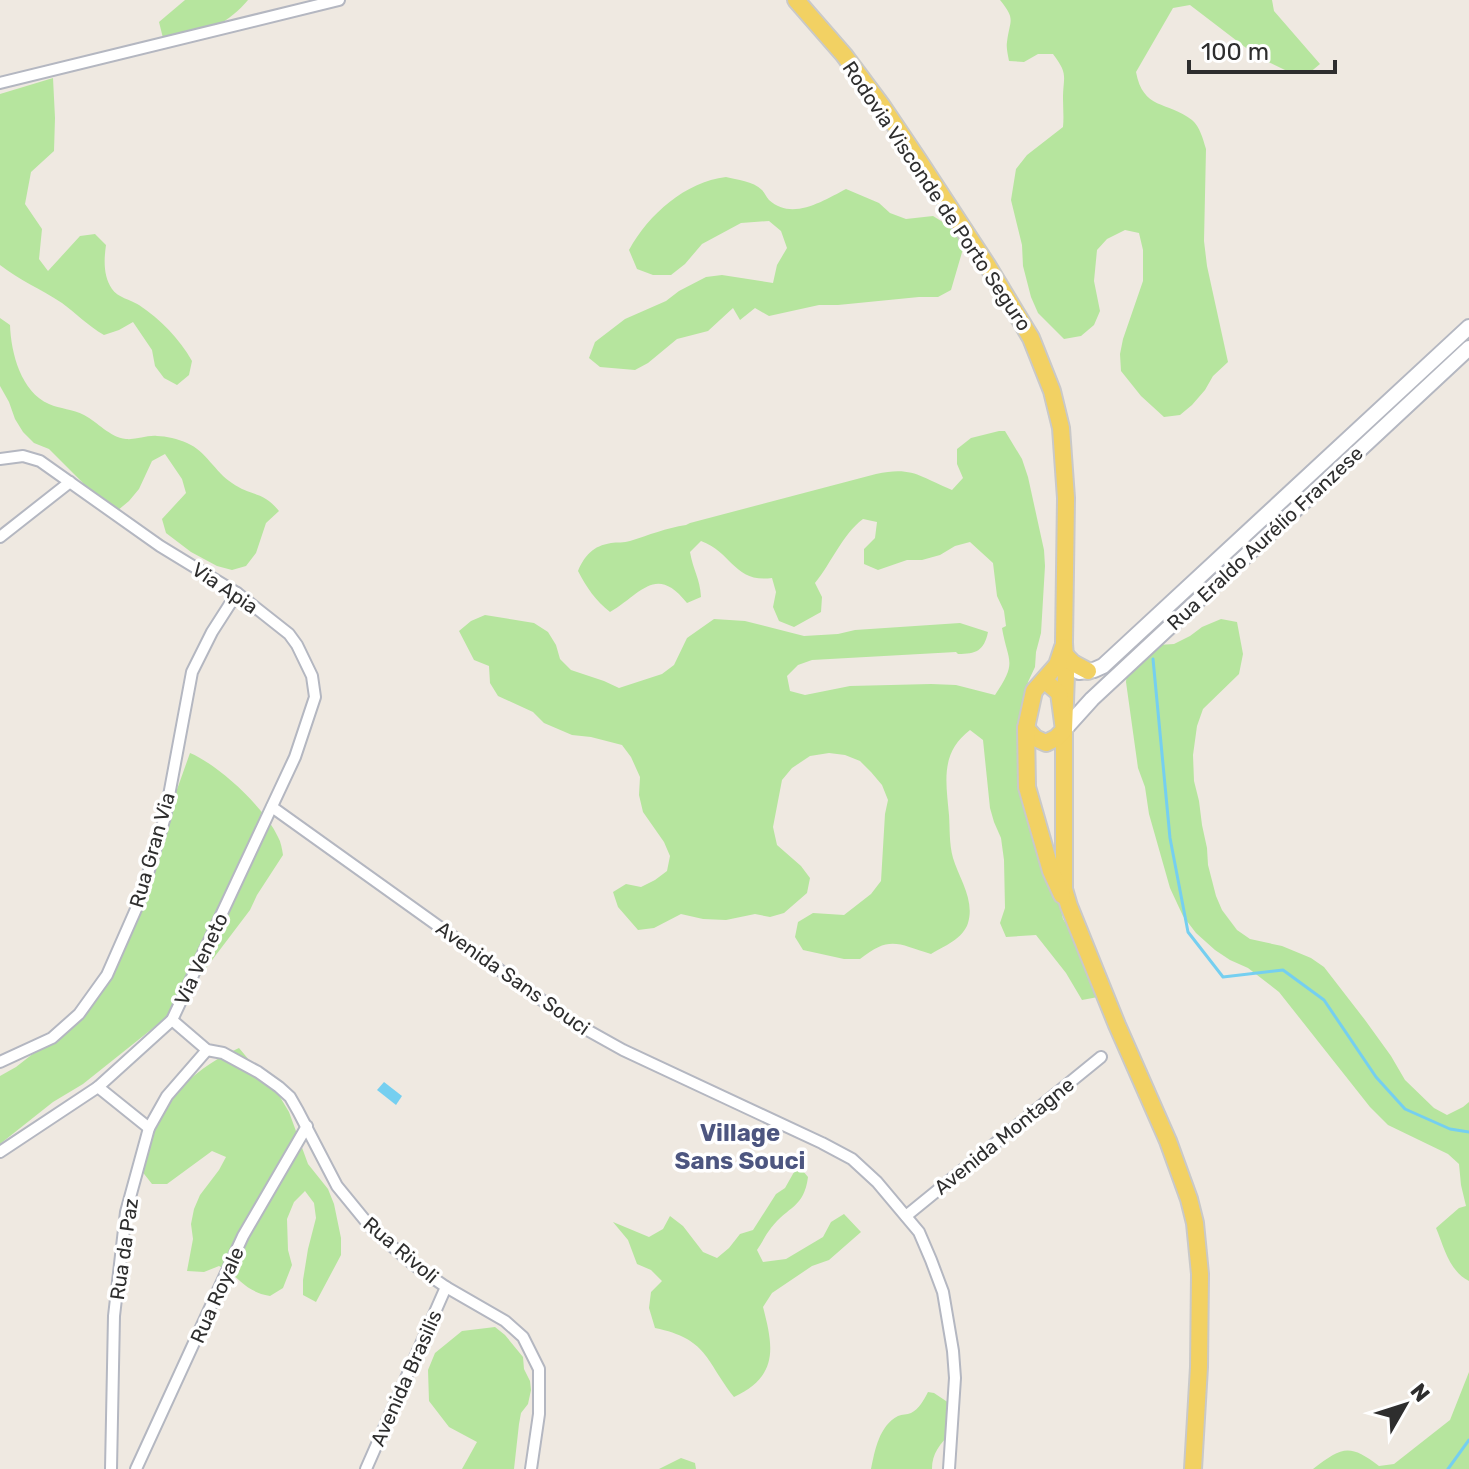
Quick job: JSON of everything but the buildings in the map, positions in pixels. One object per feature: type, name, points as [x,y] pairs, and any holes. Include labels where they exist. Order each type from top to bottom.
[{"type":"main road","name":"Rodovia Visconde de Porto Seguro","points":[[796,0],[844,55],[917,158],[1012,306],[1031,338],[1049,380],[1061,428],[1066,498],[1064,881],[1069,906]]},
{"type":"main road","name":"Rua Eraldo Aurélio Franzese","points":[[1066,674],[1103,666],[1469,327]]},
{"type":"main road","name":"Rua Eraldo Aurélio Franzese","points":[[1064,730],[1092,699],[1469,348]]},
{"type":"main road","name":"Rodovia Visconde de Porto Seguro","points":[[1065,650],[1057,665],[1032,695],[1026,728],[1027,787],[1051,871],[1069,906],[1168,1141],[1195,1223],[1200,1274],[1193,1469]]},
{"type":"main road","points":[[1065,650],[1073,663],[1088,671]]},
{"type":"main road","points":[[1041,683],[1066,674]]},
{"type":"main road","points":[[1026,728],[1035,738],[1046,743],[1064,730],[1059,693],[1041,683]]},
{"type":"street","points":[[0,83],[339,0]]},
{"type":"street","name":"Via Apia","points":[[0,459],[23,456],[40,461],[160,546],[237,593],[289,634],[312,676],[315,697],[298,749],[272,807]]},
{"type":"street","points":[[0,537],[70,482]]},
{"type":"street","name":"Rua Gran Via","points":[[0,1062],[52,1038],[79,1014],[107,975],[140,900],[165,817],[192,672],[212,632],[237,593]]},
{"type":"street","name":"Via Veneto","points":[[0,1152],[98,1087],[172,1020],[272,807]]},
{"type":"street","name":"Avenida Sans Souci","points":[[272,807],[571,1021],[623,1050],[822,1143],[852,1159],[877,1182],[919,1232],[943,1292],[955,1378],[949,1469]]},
{"type":"street","name":"Rua Rivoli","points":[[172,1020],[207,1050],[223,1053],[279,1087],[290,1097],[337,1186],[363,1220],[414,1265],[505,1321],[523,1337],[539,1369],[539,1414],[531,1469]]},
{"type":"street","name":"Rua da Paz","points":[[111,1469],[115,1310],[126,1212],[149,1128],[167,1096],[207,1050]]},
{"type":"street","name":"Avenida Montagne","points":[[906,1216],[1101,1057]]},
{"type":"street","points":[[98,1087],[149,1128]]},
{"type":"street","name":"Rua Royale","points":[[136,1469],[243,1236],[307,1126]]},
{"type":"street","name":"Avenida Brasilis","points":[[366,1469],[446,1287]]},
{"type":"green space","points":[[185,0],[248,0],[225,21],[179,45],[163,38],[159,22]]},
{"type":"green space","points":[[1000,0],[1272,0],[1274,11],[1320,64],[1308,74],[1285,70],[1258,57],[1190,5],[1173,8],[1136,72],[1139,84],[1150,99],[1195,123],[1206,149],[1204,241],[1228,362],[1180,415],[1164,417],[1141,396],[1121,371],[1123,339],[1143,281],[1143,250],[1139,233],[1125,230],[1107,239],[1097,250],[1094,281],[1100,311],[1094,325],[1081,336],[1064,339],[1038,313],[1031,297],[1011,200],[1016,169],[1027,155],[1063,127],[1064,76],[1053,54],[1038,54],[1024,62],[1009,61],[1007,44],[1011,20]]},
{"type":"green space","points":[[53,78],[54,151],[31,172],[25,204],[42,229],[39,259],[48,271],[80,236],[95,234],[106,245],[106,273],[114,292],[139,305],[162,323],[192,361],[189,375],[177,385],[164,378],[155,366],[152,350],[133,322],[104,335],[62,303],[0,265],[0,94]]},
{"type":"green space","points":[[726,177],[754,185],[769,200],[788,209],[808,207],[846,189],[906,219],[933,216],[965,242],[951,290],[938,297],[819,305],[769,316],[755,308],[740,320],[733,308],[708,331],[677,339],[635,370],[600,367],[589,358],[595,342],[625,319],[666,301],[706,277],[722,275],[773,283],[777,265],[787,248],[781,231],[769,221],[741,223],[702,244],[671,275],[653,275],[637,269],[629,250],[658,212],[696,185]]},
{"type":"green space","points":[[0,318],[10,325],[19,370],[31,391],[39,398],[53,406],[84,415],[120,438],[161,436],[187,443],[200,451],[232,483],[262,497],[279,511],[266,523],[256,553],[246,566],[232,570],[217,566],[166,533],[162,519],[186,493],[182,479],[165,454],[152,461],[139,489],[117,511],[102,508],[82,482],[49,449],[34,443],[23,432],[0,386]]},
{"type":"green space","points":[[1005,431],[1022,459],[1044,550],[1041,633],[1025,700],[1026,755],[1063,919],[1077,940],[1098,997],[1082,1000],[1066,973],[1036,935],[1006,937],[1000,923],[1005,908],[1001,838],[990,808],[983,740],[970,730],[960,739],[949,758],[946,779],[950,841],[970,914],[966,929],[947,945],[931,954],[887,944],[860,959],[844,959],[803,950],[795,937],[798,922],[813,913],[844,915],[871,894],[881,881],[888,800],[882,785],[860,761],[829,753],[810,756],[792,768],[782,780],[773,827],[777,845],[810,878],[807,893],[784,913],[770,917],[755,914],[726,920],[681,914],[654,928],[638,930],[618,907],[613,892],[626,884],[641,887],[655,880],[667,871],[670,856],[643,812],[639,795],[640,777],[631,757],[622,745],[572,735],[544,723],[533,712],[498,696],[490,683],[489,666],[474,660],[459,631],[485,615],[534,623],[548,632],[560,659],[571,670],[619,688],[662,674],[674,665],[687,638],[714,619],[745,621],[804,636],[960,623],[988,632],[978,650],[964,654],[812,660],[798,665],[787,676],[790,691],[805,695],[850,686],[931,684],[956,685],[995,695],[1009,668],[1002,628],[1006,626],[1004,611],[997,596],[993,563],[970,542],[940,555],[907,560],[878,570],[864,564],[864,549],[875,538],[877,522],[863,519],[843,541],[815,583],[822,597],[821,612],[794,627],[779,621],[773,607],[776,592],[772,578],[759,578],[741,572],[712,546],[701,541],[690,552],[701,597],[687,603],[676,591],[657,584],[640,591],[610,612],[592,593],[578,571],[590,552],[605,544],[628,542],[876,474],[908,472],[952,490],[963,478],[957,464],[957,449],[971,438]]},
{"type":"green space","points":[[1221,619],[1237,622],[1243,654],[1239,674],[1203,709],[1193,755],[1194,781],[1216,896],[1237,930],[1250,939],[1282,946],[1324,967],[1391,1056],[1405,1080],[1434,1108],[1447,1115],[1469,1102],[1469,1281],[1452,1265],[1436,1228],[1459,1208],[1466,1206],[1459,1164],[1448,1154],[1388,1125],[1370,1107],[1279,992],[1248,968],[1215,950],[1196,933],[1183,916],[1170,888],[1138,768],[1126,682],[1128,661],[1158,645],[1174,644]]},
{"type":"green space","points":[[190,753],[227,777],[263,813],[280,841],[283,855],[250,910],[172,1013],[83,1084],[53,1102],[0,1144],[0,1076],[80,1017],[105,975],[154,854]]},
{"type":"green space","points":[[239,1048],[280,1097],[289,1112],[308,1164],[328,1189],[334,1204],[341,1255],[316,1302],[303,1295],[308,1249],[316,1218],[314,1203],[305,1191],[294,1202],[287,1219],[292,1265],[283,1288],[270,1296],[254,1291],[219,1266],[204,1272],[187,1271],[194,1209],[226,1157],[212,1151],[167,1184],[152,1184],[141,1170],[146,1139],[172,1097],[196,1074]]},
{"type":"green space","points":[[798,1165],[808,1177],[806,1187],[799,1201],[771,1228],[757,1250],[763,1262],[786,1259],[823,1237],[831,1222],[844,1214],[861,1232],[829,1260],[812,1266],[772,1293],[763,1307],[769,1336],[769,1360],[759,1380],[734,1397],[696,1345],[686,1338],[655,1328],[649,1308],[651,1292],[662,1281],[651,1270],[637,1264],[628,1240],[613,1222],[649,1237],[663,1229],[670,1216],[683,1226],[703,1252],[717,1258],[740,1234],[753,1230],[776,1194],[785,1188]]},
{"type":"green space","points":[[495,1327],[523,1357],[530,1381],[528,1404],[521,1413],[519,1424],[514,1469],[462,1469],[477,1442],[449,1427],[429,1401],[428,1370],[435,1353],[462,1331]]},
{"type":"green space","points":[[1469,1372],[1469,1469],[1313,1469],[1331,1456],[1346,1451],[1360,1454],[1379,1466],[1394,1464],[1450,1420]]},
{"type":"green space","points":[[928,1392],[949,1403],[951,1433],[937,1449],[932,1469],[871,1469],[886,1426],[898,1416],[914,1411]]},
{"type":"green space","points":[[681,1458],[695,1463],[696,1469],[659,1469]]},
{"type":"water","points":[[384,1082],[402,1096],[396,1105],[377,1090]]},
{"type":"waterway","points":[[1153,659],[1170,838],[1188,932],[1223,977],[1283,970],[1324,1000],[1376,1077],[1405,1109],[1450,1129],[1469,1132]]},
{"type":"waterway","points":[[1448,1469],[1469,1440]]},
{"type":"district","name":"Village Sans Souci","points":[[740,1147]]}]
